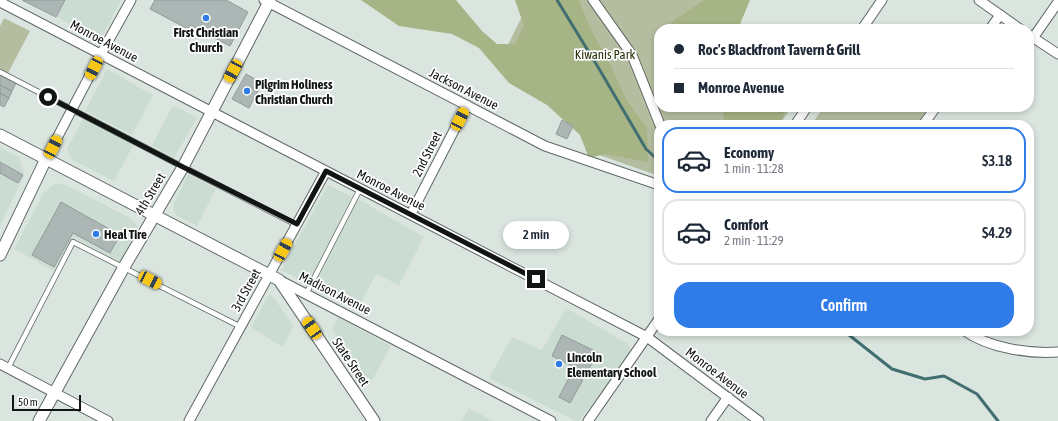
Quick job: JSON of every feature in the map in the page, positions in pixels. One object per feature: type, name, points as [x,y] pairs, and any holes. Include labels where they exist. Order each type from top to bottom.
[{"type":"street","points":[[0,255],[46,159],[101,54],[132,0]]},
{"type":"street","points":[[593,0],[632,55],[654,110]]},
{"type":"street","points":[[865,24],[882,0]]},
{"type":"street","points":[[979,0],[1013,24]]},
{"type":"street","name":"Jackson Avenue","points":[[268,1],[545,146],[654,183]]},
{"type":"street","name":"4th Street","points":[[39,421],[154,214],[183,167],[268,1]]},
{"type":"street","name":"Monroe Avenue","points":[[0,2],[647,337],[759,421]]},
{"type":"street","points":[[1034,32],[1058,2]]},
{"type":"street","points":[[995,24],[1003,17]]},
{"type":"street","points":[[1034,38],[1058,54]]},
{"type":"street","name":"2nd Street","points":[[411,214],[467,105]]},
{"type":"street","name":"Madison Avenue","points":[[0,135],[551,421]]},
{"type":"street","name":"3rd Street","points":[[189,421],[241,327],[274,277],[297,224],[326,171]]},
{"type":"street","name":"State Street","points":[[274,277],[369,418]]},
{"type":"street","points":[[588,421],[654,326]]},
{"type":"street","points":[[972,336],[992,344],[1021,350],[1058,352]]},
{"type":"street","points":[[4,366],[108,421]]},
{"type":"street","points":[[711,421],[728,397]]},
{"type":"lane","points":[[0,72],[297,224]]},
{"type":"lane","points":[[306,294],[360,189]]},
{"type":"lane","points":[[4,366],[73,242],[241,327]]},
{"type":"shaded area","points":[[24,0],[121,0],[101,40]]},
{"type":"shaded area","points":[[107,69],[153,95],[132,135],[85,111]]},
{"type":"shaded area","points":[[173,105],[197,118],[174,158],[152,145]]},
{"type":"shaded area","points":[[84,117],[134,144],[114,181],[71,159],[67,149]]},
{"type":"shaded area","points":[[0,148],[19,157],[24,173],[0,226]]},
{"type":"shaded area","points":[[188,174],[216,189],[197,226],[176,215],[173,210],[174,203]]},
{"type":"shaded area","points":[[58,183],[68,186],[132,219],[138,227],[136,235],[120,263],[73,237],[54,271],[14,249],[44,192],[54,184]]},
{"type":"shaded area","points":[[328,185],[352,197],[308,284],[281,270]]},
{"type":"shaded area","points":[[358,199],[424,237],[399,285],[376,274],[357,310],[313,288]]},
{"type":"shaded area","points":[[270,293],[294,326],[282,347],[251,327]]},
{"type":"shaded area","name":"Lincoln Elementary School","points":[[566,308],[628,344],[632,352],[579,421],[576,421],[489,378],[512,337],[542,350]]},
{"type":"shaded area","points":[[338,317],[391,346],[368,387],[332,329]]},
{"type":"shaded area","points":[[469,408],[493,421],[461,421]]},
{"type":"green space","points":[[361,0],[456,0],[482,31],[497,44],[515,44],[524,26],[515,0],[579,0],[591,30],[608,60],[627,101],[647,128],[648,162],[605,154],[589,158],[580,135],[547,105],[509,83],[479,48],[452,34],[399,26]]},
{"type":"green space","name":"Kiwanis Park","points":[[523,0],[741,0],[724,24],[654,24],[654,112],[788,112],[783,120],[654,120],[654,174],[585,150],[599,127],[504,53],[528,4]]},
{"type":"green space","points":[[704,0],[750,0],[740,24],[671,24]]},
{"type":"green space","points":[[4,18],[30,31],[8,73],[0,69],[0,26]]},
{"type":"green space","points":[[723,112],[784,112],[782,120],[724,120]]},
{"type":"green space","points":[[820,112],[925,112],[920,120],[815,120]]},
{"type":"building","points":[[22,0],[65,0],[56,17]]},
{"type":"building","name":"First Christian Church","points":[[155,0],[226,0],[248,12],[230,46],[190,25],[188,29],[150,9]]},
{"type":"building","name":"Pilgrim Holiness Christian Church","points":[[246,74],[262,83],[249,108],[232,99]]},
{"type":"building","points":[[0,75],[16,83],[12,91],[0,85]]},
{"type":"building","points":[[0,85],[12,91],[9,98],[0,93]]},
{"type":"building","points":[[0,93],[9,98],[4,107],[0,105]]},
{"type":"building","points":[[562,120],[573,126],[567,139],[556,134]]},
{"type":"building","points":[[0,162],[23,175],[18,183],[0,173]]},
{"type":"building","name":"Heal Tire","points":[[61,202],[120,235],[110,253],[73,233],[54,267],[32,255]]},
{"type":"building","points":[[562,335],[597,352],[587,373],[552,356]]},
{"type":"building","points":[[571,374],[583,380],[570,403],[559,397]]},
{"type":"waterway","points":[[557,0],[646,149],[654,156]]},
{"type":"waterway","points":[[850,336],[892,369],[925,379],[944,376],[977,394],[998,421]]},
{"type":"place","name":"First Christian Church","points":[[206,18]]},
{"type":"place","name":"Pilgrim Holiness Christian Church","points":[[247,91]]},
{"type":"place","name":"Heal Tire","points":[[96,234]]},
{"type":"place","name":"Lincoln Elementary School","points":[[559,364]]},
{"type":"route","points":[[48,97],[297,224],[326,171],[536,279]]}]
